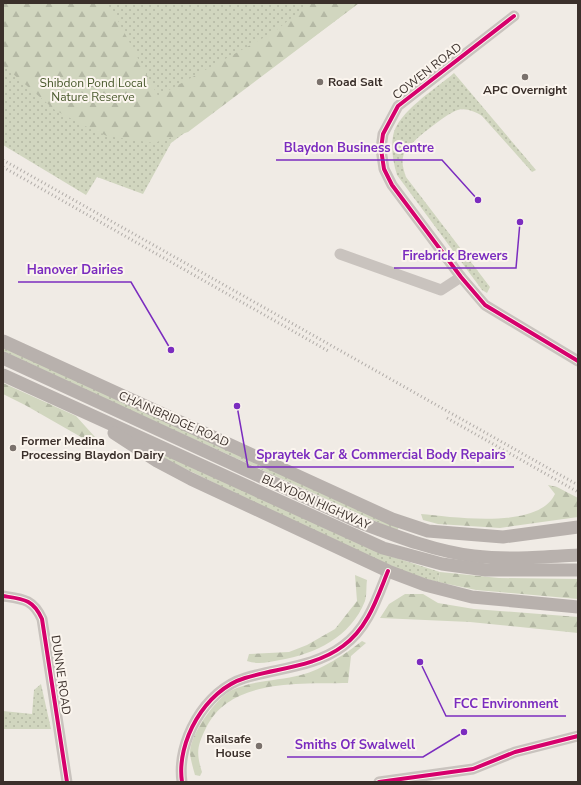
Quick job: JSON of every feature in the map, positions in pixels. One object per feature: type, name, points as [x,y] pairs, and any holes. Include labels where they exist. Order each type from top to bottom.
[{"type":"main road","name":"CHAINBRIDGE ROAD","points":[[3,341],[392,519],[428,531],[503,537],[578,527]]},
{"type":"main road","name":"BLAYDON HIGHWAY","points":[[3,358],[359,522],[403,539],[446,551],[473,556],[507,558],[578,555]]},
{"type":"main road","name":"BLAYDON HIGHWAY","points":[[3,374],[384,548],[442,564],[486,570],[578,570]]},
{"type":"main road","points":[[75,408],[157,461],[388,572],[425,585],[472,597],[578,607]]},
{"type":"street","name":"COWEN ROAD","points":[[514,16],[398,106],[384,134],[381,149],[384,169],[392,185],[461,277],[491,310],[578,361]]},
{"type":"street","points":[[340,254],[441,290],[461,277]]},
{"type":"street","points":[[182,782],[183,754],[187,736],[199,715],[212,700],[231,684],[244,678],[316,660],[343,646],[363,625],[388,572]]},
{"type":"street","name":"DUNNE ROAD","points":[[3,596],[27,601],[36,608],[42,619],[67,782]]},
{"type":"street","points":[[380,782],[458,777],[473,769],[515,752],[578,736]]},
{"type":"green space","name":"Shibdon Pond Local Nature Reserve","points":[[3,3],[359,3],[171,143],[143,194],[97,177],[86,195],[3,145]]},
{"type":"green space","points":[[3,3],[105,3],[116,17],[158,96],[274,32],[310,3],[359,3],[188,132],[154,143],[107,136],[83,125],[55,110],[3,66]]},
{"type":"green space","points":[[454,73],[536,170],[532,172],[482,116],[472,111],[465,110],[455,111],[437,123],[415,140],[404,153],[403,164],[406,177],[490,287],[487,293],[482,290],[397,175],[393,160],[393,136],[396,127],[402,118],[419,101]]},
{"type":"green space","points":[[3,346],[399,527],[397,531],[123,407],[3,351]]},
{"type":"green space","points":[[3,383],[76,416],[95,437],[88,441],[3,394]]},
{"type":"green space","points":[[135,440],[387,555],[440,572],[438,582],[415,576],[391,566],[239,495],[145,449]]},
{"type":"green space","points":[[548,485],[557,487],[578,498],[578,517],[500,528],[438,524],[423,520],[421,514],[494,519],[532,513],[546,505],[555,494]]},
{"type":"green space","points":[[440,572],[499,578],[578,579],[578,599],[476,590],[438,582]]},
{"type":"green space","points":[[355,575],[367,580],[366,599],[359,614],[351,625],[341,634],[319,648],[293,657],[264,663],[247,661],[249,654],[289,652],[307,645],[335,629],[357,601]]},
{"type":"green space","points":[[405,594],[423,594],[438,603],[474,609],[578,617],[578,633],[470,622],[380,618],[389,604]]},
{"type":"green space","points":[[362,641],[366,643],[351,656],[348,683],[289,684],[268,687],[249,692],[232,700],[217,712],[206,728],[199,745],[198,754],[202,772],[200,776],[195,775],[190,754],[194,737],[211,709],[226,694],[232,690],[249,684],[293,677],[317,669],[333,661]]},
{"type":"green space","points":[[41,684],[51,729],[3,729],[3,711],[32,714],[34,690]]},
{"type":"railway","points":[[3,160],[578,485]]},
{"type":"railway","points":[[3,167],[330,352]]},
{"type":"railway","points":[[447,418],[578,492]]},
{"type":"cycle path","points":[[514,16],[398,106],[383,134],[381,149],[384,169],[392,185],[461,277],[485,305],[578,361]]},
{"type":"cycle path","points":[[182,782],[181,767],[189,735],[196,720],[217,694],[231,684],[245,678],[308,663],[332,653],[343,646],[352,639],[371,612],[388,571]]},
{"type":"cycle path","points":[[3,596],[27,601],[35,607],[42,619],[67,782]]},
{"type":"cycle path","points":[[379,782],[473,769],[515,752],[578,736]]},
{"type":"place","name":"APC Overnight","points":[[525,77]]},
{"type":"place","name":"Road Salt","points":[[320,82]]},
{"type":"place","name":"Blaydon Business Centre","points":[[478,200]]},
{"type":"place","name":"Firebrick Brewers","points":[[520,222]]},
{"type":"place","name":"Hanover Dairies","points":[[171,350]]},
{"type":"place","name":"Spraytek Car & Commercial Body Repairs","points":[[237,406]]},
{"type":"place","name":"Former Medina Processing Blaydon Dairy","points":[[13,448]]},
{"type":"place","name":"FCC Environment","points":[[420,662]]},
{"type":"place","name":"Smiths Of Swalwell","points":[[464,732]]},
{"type":"place","name":"Railsafe House","points":[[259,746]]}]
